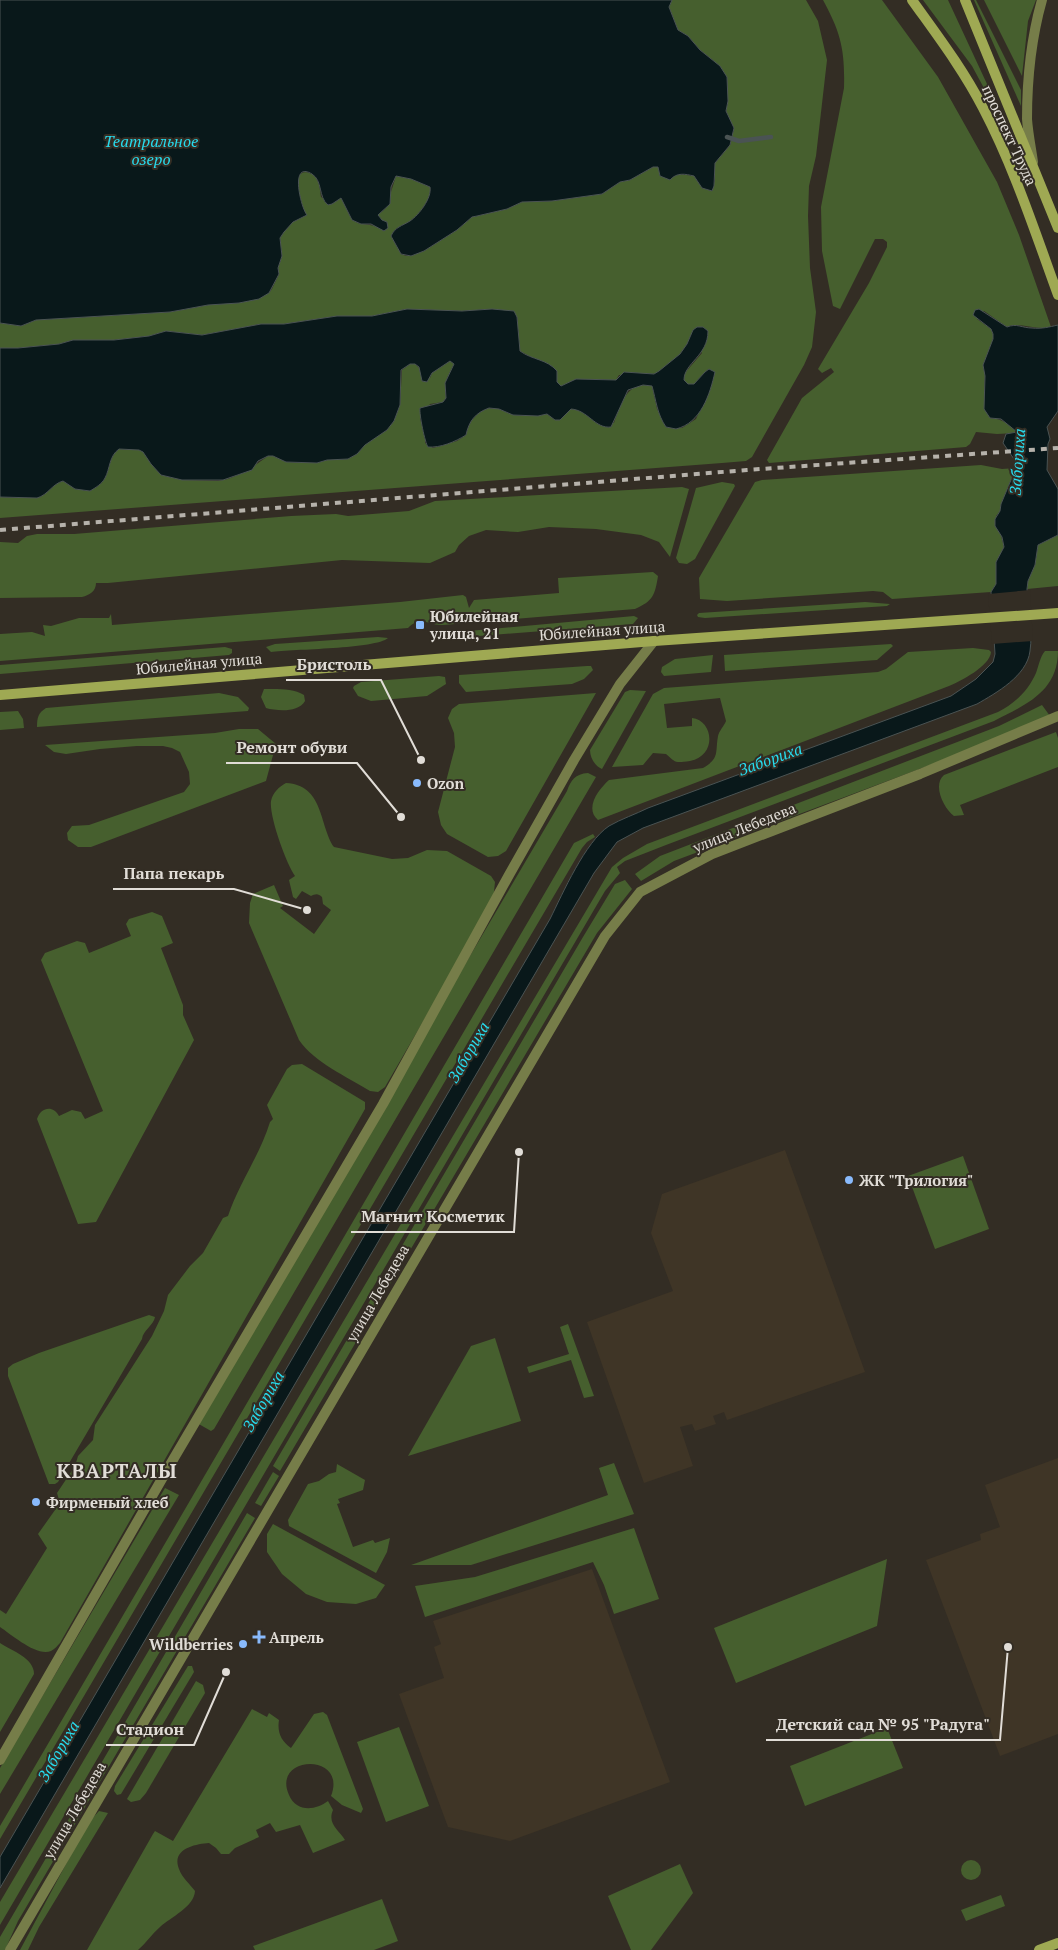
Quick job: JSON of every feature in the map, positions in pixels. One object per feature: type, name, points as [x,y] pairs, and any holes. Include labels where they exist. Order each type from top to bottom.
[{"type":"main road","name":"проспект Труда","points":[[912,0],[958,64],[983,109],[1026,206],[1058,294]]},
{"type":"main road","name":"проспект Труда","points":[[965,0],[1048,199],[1058,228]]},
{"type":"main road","name":"Юбилейная улица","points":[[0,695],[654,640],[1058,613]]},
{"type":"main road","points":[[1039,1950],[1058,1943]]},
{"type":"street","points":[[1033,163],[1027,121],[1030,56],[1034,30],[1042,0]]},
{"type":"street","points":[[0,1760],[174,1458],[383,1104],[508,875],[574,760],[620,684],[654,640]]},
{"type":"street","name":"улица Лебедева","points":[[10,1950],[605,936],[640,892],[712,854],[920,774],[1058,716]]},
{"type":"shaded area","points":[[785,1150],[865,1372],[727,1420],[724,1412],[713,1416],[716,1424],[695,1431],[692,1424],[680,1427],[693,1466],[644,1483],[587,1322],[673,1291],[651,1233],[662,1194]]},
{"type":"shaded area","points":[[1058,1458],[1058,1734],[1000,1756],[926,1560],[981,1540],[980,1534],[1000,1527],[985,1485]]},
{"type":"shaded area","points":[[592,1569],[670,1782],[510,1841],[448,1827],[399,1694],[444,1678],[434,1647],[441,1644],[433,1621]]},
{"type":"green space","points":[[672,0],[806,0],[818,21],[827,60],[816,156],[809,186],[810,268],[816,312],[812,347],[804,365],[752,457],[746,461],[722,463],[0,518],[0,497],[37,498],[63,481],[75,489],[90,491],[104,480],[111,459],[119,449],[144,452],[151,464],[161,475],[182,480],[218,481],[228,479],[247,471],[268,456],[273,456],[286,462],[317,463],[327,460],[348,459],[357,454],[364,445],[387,430],[394,421],[400,405],[402,370],[410,364],[415,364],[430,378],[432,373],[450,361],[454,364],[447,378],[446,398],[443,402],[430,404],[420,419],[425,433],[425,443],[433,448],[457,441],[466,435],[473,418],[489,408],[499,409],[513,415],[537,416],[547,414],[555,420],[560,420],[571,409],[582,411],[590,417],[614,423],[626,395],[636,387],[643,385],[652,386],[657,409],[666,427],[682,428],[696,419],[712,383],[709,369],[694,384],[688,384],[684,380],[684,374],[702,353],[691,335],[686,346],[676,359],[658,372],[652,374],[619,375],[616,380],[593,379],[571,381],[561,386],[557,382],[557,371],[520,351],[517,317],[492,309],[462,311],[407,309],[372,316],[337,316],[284,324],[261,324],[202,335],[166,331],[149,336],[114,340],[73,340],[59,344],[0,348],[0,323],[21,326],[36,320],[170,312],[254,299],[269,293],[279,274],[278,268],[282,256],[280,238],[293,222],[303,217],[303,207],[297,182],[299,175],[304,172],[316,178],[321,197],[332,204],[341,198],[353,220],[380,229],[382,220],[378,215],[386,208],[396,176],[411,179],[430,187],[429,196],[421,211],[397,229],[391,236],[401,254],[406,256],[424,251],[457,230],[472,217],[507,209],[522,202],[552,201],[602,194],[620,182],[630,180],[653,167],[658,167],[660,176],[679,174],[694,176],[702,188],[712,191],[715,180],[715,163],[730,145],[734,129],[726,111],[728,101],[715,62],[700,50],[688,36],[678,30],[669,7]]},
{"type":"green space","points":[[823,0],[882,0],[938,77],[997,182],[1019,235],[1051,327],[1039,328],[1012,325],[1007,327],[984,311],[977,319],[991,329],[993,334],[993,339],[983,365],[985,375],[984,397],[990,418],[1005,422],[1016,433],[976,432],[970,444],[966,447],[769,463],[767,460],[802,398],[834,372],[831,368],[822,373],[818,369],[869,283],[887,247],[887,242],[883,239],[875,239],[840,309],[833,306],[822,251],[821,207],[844,88],[844,63],[838,32]]},
{"type":"green space","points":[[923,0],[948,0],[1000,112],[998,114],[972,66]]},
{"type":"green space","points":[[974,0],[976,0],[1021,90],[1021,106]]},
{"type":"green space","points":[[984,0],[1036,0],[1028,21],[1022,76]]},
{"type":"green space","points":[[981,465],[1002,469],[1016,468],[1001,504],[1000,511],[996,516],[1004,547],[998,559],[996,584],[991,592],[892,599],[883,592],[873,591],[727,601],[700,599],[699,578],[755,482]]},
{"type":"green space","points":[[722,482],[734,484],[735,486],[695,559],[687,564],[679,563],[676,558],[696,488]]},
{"type":"green space","points":[[682,487],[689,489],[670,557],[659,542],[641,535],[596,529],[549,527],[518,532],[486,530],[469,536],[459,545],[455,552],[430,563],[342,560],[96,583],[92,592],[82,597],[0,598],[0,542],[18,543],[27,536],[37,534],[74,534],[291,516],[336,514],[348,516],[409,511],[435,501]]},
{"type":"green space","points":[[1058,535],[1058,586],[1027,589],[1028,581],[1035,565],[1038,545]]},
{"type":"green space","points":[[653,572],[658,576],[654,593],[646,603],[635,609],[443,625],[417,622],[408,628],[0,661],[0,634],[32,632],[45,636],[43,625],[51,626],[79,618],[109,618],[111,614],[112,625],[400,602],[463,595],[466,597],[469,608],[474,600],[559,593],[558,578]]},
{"type":"green space","points":[[865,602],[890,604],[887,606],[705,618],[698,617],[697,615],[699,613]]},
{"type":"green space","points":[[634,616],[638,618],[633,624],[466,637],[459,635],[458,632]]},
{"type":"green space","points":[[378,637],[388,638],[380,642],[333,648],[271,652],[266,647],[275,644]]},
{"type":"green space","points":[[891,644],[893,646],[877,660],[725,671],[724,655]]},
{"type":"green space","points":[[225,647],[232,649],[232,653],[229,655],[0,674],[0,665]]},
{"type":"green space","points":[[973,648],[989,650],[991,652],[986,663],[960,681],[949,686],[598,820],[594,815],[592,810],[594,799],[609,780],[703,768],[714,758],[719,734],[726,721],[720,698],[664,704],[667,728],[692,726],[692,718],[699,720],[708,731],[708,745],[705,752],[699,758],[678,762],[666,754],[653,753],[643,765],[612,767],[653,694],[664,688],[878,672],[886,669],[908,652]]},
{"type":"green space","points":[[1045,651],[1058,651],[1057,665],[1046,687],[1028,703],[994,721],[666,845],[625,861],[617,867],[620,873],[605,891],[0,1925],[0,1902],[612,867],[647,844],[998,712],[1010,705],[1025,691],[1036,673]]},
{"type":"green space","points":[[713,655],[711,672],[664,676],[661,672],[662,667],[675,659]]},
{"type":"green space","points":[[591,666],[593,670],[584,679],[572,684],[466,692],[459,683],[459,675]]},
{"type":"green space","points":[[445,677],[446,684],[427,696],[371,701],[358,696],[353,688],[361,682]]},
{"type":"green space","points":[[264,689],[295,691],[304,695],[305,701],[302,705],[292,709],[276,710],[266,708],[261,697]]},
{"type":"green space","points":[[630,690],[646,691],[602,769],[593,761],[590,750],[625,692]]},
{"type":"green space","points":[[219,693],[238,697],[249,708],[248,711],[37,727],[38,716],[46,708]]},
{"type":"green space","points":[[596,693],[506,851],[498,856],[488,857],[447,834],[441,825],[438,812],[455,747],[454,733],[448,718],[452,709],[459,704]]},
{"type":"green space","points":[[1042,705],[1050,716],[1050,720],[674,861],[641,881],[635,874],[660,856],[999,726]]},
{"type":"green space","points":[[18,711],[23,719],[24,728],[0,730],[0,712]]},
{"type":"green space","points":[[239,729],[258,729],[276,744],[266,781],[91,847],[78,847],[68,840],[67,833],[72,826],[89,825],[184,792],[190,784],[189,772],[180,752],[163,746],[100,749],[66,754],[54,752],[45,745],[215,733]]},
{"type":"green space","points":[[1056,732],[1058,738],[1058,767],[960,805],[964,815],[954,816],[943,803],[939,785],[944,775]]},
{"type":"green space","points":[[588,773],[596,777],[214,1429],[211,1431],[197,1423],[197,1420],[570,784],[577,776]]},
{"type":"green space","points":[[286,783],[298,785],[314,798],[334,847],[392,859],[408,858],[427,850],[447,851],[491,876],[495,882],[493,901],[385,1087],[378,1092],[370,1091],[322,1062],[313,1056],[299,1040],[249,923],[250,903],[253,894],[274,885],[283,906],[280,908],[314,934],[331,910],[323,904],[322,897],[318,894],[311,896],[302,891],[296,899],[293,897],[289,880],[295,876],[279,839],[271,808],[273,795]]},
{"type":"green space","points":[[593,834],[595,837],[582,848],[0,1839],[0,1826],[574,843]]},
{"type":"green space","points":[[625,880],[632,889],[597,933],[280,1471],[273,1466],[583,937],[615,884]]},
{"type":"green space","points":[[152,912],[162,916],[173,943],[161,948],[183,1005],[183,1015],[194,1040],[96,1222],[78,1224],[37,1119],[41,1112],[47,1109],[54,1110],[59,1116],[72,1110],[81,1112],[85,1119],[103,1111],[41,960],[45,953],[77,941],[85,943],[89,953],[131,936],[126,924],[129,919]]},
{"type":"green space","points":[[302,1064],[365,1102],[365,1109],[60,1643],[51,1651],[45,1652],[32,1648],[0,1627],[0,1610],[6,1614],[47,1548],[38,1534],[60,1503],[57,1493],[75,1466],[78,1456],[93,1440],[95,1425],[152,1336],[164,1311],[168,1295],[190,1266],[203,1253],[223,1218],[228,1216],[273,1119],[267,1105],[287,1069],[292,1065]]},
{"type":"green space","points":[[963,1156],[989,1229],[935,1249],[908,1176]]},
{"type":"green space","points":[[149,1315],[155,1317],[153,1323],[144,1333],[58,1482],[49,1484],[8,1376],[8,1368],[39,1353]]},
{"type":"green space","points":[[568,1324],[594,1396],[584,1398],[571,1360],[529,1373],[527,1367],[569,1354],[560,1327]]},
{"type":"green space","points":[[495,1338],[521,1421],[408,1456],[471,1346]]},
{"type":"green space","points":[[614,1463],[634,1514],[471,1565],[411,1565],[608,1495],[599,1468]]},
{"type":"green space","points":[[337,1464],[365,1480],[363,1490],[338,1499],[340,1503],[337,1504],[353,1547],[373,1540],[375,1543],[390,1538],[387,1552],[376,1573],[289,1526],[288,1520],[308,1484],[319,1481],[329,1474],[336,1472]]},
{"type":"green space","points":[[273,1472],[279,1476],[261,1506],[255,1503]]},
{"type":"green space","points":[[165,1488],[179,1495],[0,1794],[0,1768]]},
{"type":"green space","points":[[247,1513],[255,1518],[18,1921],[5,1950],[0,1950],[0,1937]]},
{"type":"green space","points":[[273,1524],[385,1585],[376,1598],[356,1604],[327,1602],[306,1594],[282,1574],[267,1552],[267,1534]]},
{"type":"green space","points":[[634,1528],[659,1599],[614,1614],[604,1585],[593,1562],[425,1617],[415,1586],[475,1577]]},
{"type":"green space","points":[[887,1559],[877,1626],[736,1683],[714,1628]]},
{"type":"green space","points":[[0,1643],[26,1659],[33,1668],[34,1674],[0,1732]]},
{"type":"green space","points":[[188,1666],[192,1666],[194,1672],[121,1794],[117,1795],[114,1791],[115,1786]]},
{"type":"green space","points":[[196,1681],[203,1685],[205,1693],[146,1793],[140,1800],[131,1802],[127,1799]]},
{"type":"green space","points":[[252,1709],[267,1717],[269,1713],[279,1720],[280,1736],[291,1748],[314,1714],[323,1712],[327,1715],[363,1809],[361,1813],[342,1805],[331,1796],[333,1782],[329,1772],[320,1766],[310,1764],[299,1766],[290,1772],[286,1782],[289,1795],[296,1805],[312,1808],[328,1801],[333,1810],[332,1819],[334,1826],[345,1840],[313,1853],[300,1825],[276,1832],[270,1823],[256,1830],[259,1837],[235,1848],[229,1854],[221,1854],[209,1843],[191,1846],[181,1852],[177,1862],[182,1875],[195,1891],[194,1897],[186,1907],[160,1927],[138,1950],[87,1950],[155,1831],[173,1841]]},
{"type":"green space","points":[[399,1727],[429,1806],[386,1822],[357,1742]]},
{"type":"green space","points":[[887,1728],[903,1768],[805,1806],[790,1766]]},
{"type":"green space","points":[[99,1811],[108,1813],[39,1927],[28,1950],[20,1950],[88,1823]]},
{"type":"green space","points":[[971,1860],[978,1863],[981,1870],[978,1877],[971,1880],[964,1877],[961,1870],[964,1863]]},
{"type":"green space","points":[[680,1864],[693,1893],[651,1950],[631,1950],[608,1896]]},
{"type":"green space","points":[[1001,1895],[1005,1906],[966,1921],[961,1910]]},
{"type":"green space","points":[[382,1899],[398,1941],[374,1950],[255,1950],[253,1946]]},
{"type":"water","name":"Театральное озеро","points":[[0,0],[672,0],[669,7],[678,30],[688,36],[700,50],[720,66],[727,77],[728,101],[726,111],[734,128],[730,145],[715,163],[712,191],[702,188],[694,176],[678,175],[670,180],[660,176],[658,167],[653,167],[630,180],[620,182],[602,194],[552,201],[522,202],[507,209],[472,217],[457,230],[424,251],[411,256],[401,254],[391,236],[397,229],[421,211],[429,196],[430,187],[411,179],[396,176],[391,187],[390,204],[378,215],[387,222],[388,228],[384,231],[371,224],[361,224],[352,220],[341,198],[328,205],[323,198],[318,181],[312,174],[305,171],[299,179],[299,187],[302,204],[307,215],[293,222],[280,238],[282,256],[278,268],[279,274],[269,293],[259,299],[170,312],[36,320],[21,326],[0,323]]},
{"type":"water","points":[[407,309],[462,311],[492,309],[514,311],[517,317],[520,351],[553,367],[557,371],[557,382],[561,386],[576,379],[616,380],[624,372],[654,374],[680,354],[693,330],[697,327],[703,327],[708,331],[707,340],[685,374],[684,380],[688,384],[694,384],[709,369],[715,372],[707,398],[698,414],[685,426],[676,429],[666,427],[659,412],[652,386],[643,385],[628,390],[611,427],[600,425],[577,410],[571,409],[560,420],[555,420],[547,414],[538,416],[513,415],[499,409],[489,408],[473,418],[466,435],[447,444],[428,447],[422,428],[420,408],[443,402],[446,398],[445,383],[454,364],[450,361],[432,373],[427,382],[422,381],[419,367],[415,364],[410,364],[401,370],[400,405],[394,421],[387,430],[348,459],[327,460],[317,463],[286,462],[273,456],[268,456],[258,461],[252,470],[223,480],[182,480],[161,475],[143,452],[139,450],[119,449],[111,459],[104,480],[90,491],[75,489],[63,481],[37,498],[0,497],[0,348],[59,344],[73,340],[114,340],[149,336],[166,331],[202,335],[261,324],[284,324],[337,316],[372,316]]},
{"type":"water","name":"Забориха","points":[[979,309],[1007,327],[1045,328],[1058,325],[1058,411],[1047,427],[1050,439],[1048,444],[1047,470],[1058,489],[1058,535],[1038,545],[1035,565],[1028,581],[1031,643],[1028,660],[1010,683],[977,704],[643,828],[617,842],[594,873],[0,1888],[0,1857],[550,919],[575,869],[591,844],[609,826],[648,808],[951,696],[976,679],[993,662],[995,654],[991,592],[996,584],[996,562],[1004,547],[1002,537],[995,526],[995,519],[1000,511],[1001,504],[1016,468],[1016,462],[1003,443],[1006,434],[1017,432],[1001,419],[990,418],[984,409],[985,376],[983,365],[993,339],[993,334],[991,329],[973,315],[975,310]]},
{"type":"pier","points":[[1030,590],[1033,641],[992,644],[988,594]]},
{"type":"waterway","points":[[727,137],[739,141],[771,137]]},
{"type":"railway","points":[[0,530],[747,470],[1058,448]]},
{"type":"place","name":"Юбилейная улица, 21","points":[[420,625]]},
{"type":"place","name":"Бристоль","points":[[421,760]]},
{"type":"place","name":"Ozon","points":[[417,783]]},
{"type":"place","name":"Ремонт обуви","points":[[401,817]]},
{"type":"place","name":"Папа пекарь","points":[[307,910]]},
{"type":"place","name":"Магнит Косметик","points":[[519,1152]]},
{"type":"place","name":"ЖК \"Трилогия\"","points":[[849,1180]]},
{"type":"place","name":"Фирменый хлеб","points":[[36,1502]]},
{"type":"place","name":"Апрель","points":[[259,1637]]},
{"type":"place","name":"Wildberries","points":[[243,1644]]},
{"type":"place","name":"Детский сад № 95 \"Радуга\"","points":[[1008,1647]]},
{"type":"place","name":"Стадион","points":[[226,1672]]},
{"type":"district","name":"КВАРТАЛЫ","points":[[117,1470]]}]
